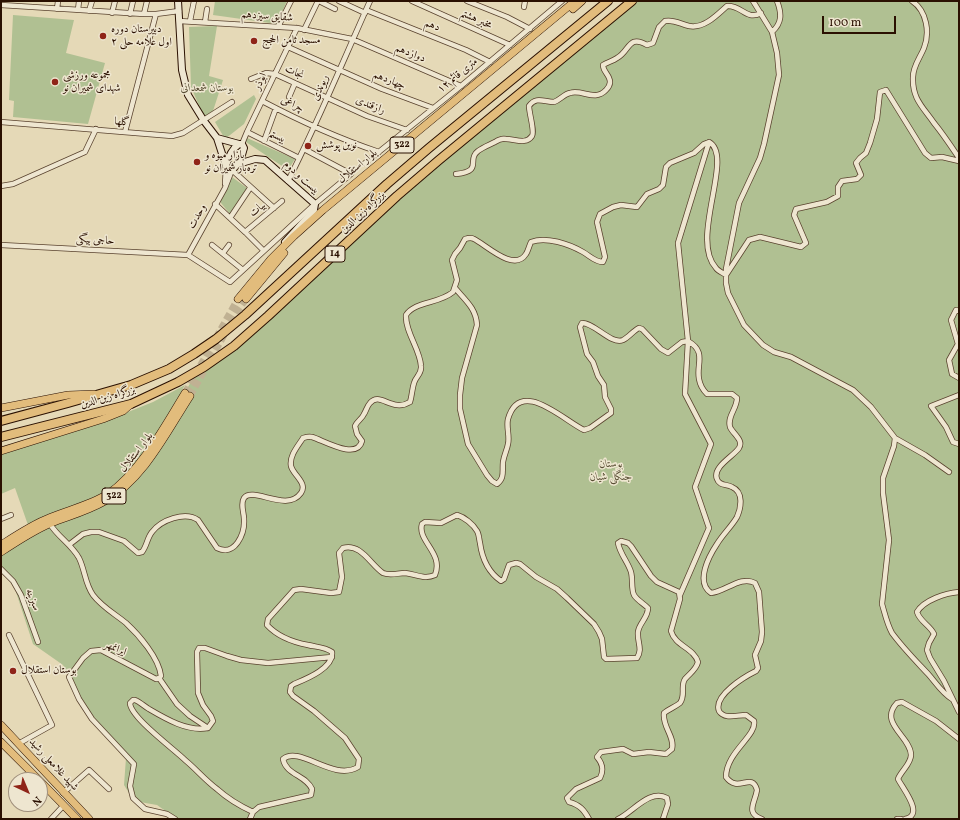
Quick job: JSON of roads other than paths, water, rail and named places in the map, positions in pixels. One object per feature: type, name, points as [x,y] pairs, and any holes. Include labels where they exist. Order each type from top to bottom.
[{"type":"highway","name":"بزرگراه زین الدین","points":[[1,421],[131,385],[169,369],[216,339],[250,310],[428,148],[608,1]]},
{"type":"highway","name":"بزرگراه زین الدین","points":[[1,437],[131,404],[178,382],[204,367],[234,346],[421,175],[632,1]]},
{"type":"main road","points":[[178,1],[182,70],[188,95],[217,138],[226,166],[232,170],[238,164],[244,148],[240,144],[217,138]]},
{"type":"main road","name":"بلوار استقلال","points":[[238,299],[278,252],[323,210],[575,1]]},
{"type":"main road","name":"بلوار استقلال","points":[[246,299],[286,251],[328,211],[582,1]]},
{"type":"main road","points":[[226,166],[231,153],[235,147],[240,144]]},
{"type":"main road","name":"بیست و دوم","points":[[238,164],[255,159],[265,160],[315,204],[314,210],[289,236],[278,252]]},
{"type":"main road","points":[[1,408],[68,395],[98,394]]},
{"type":"main road","name":"بلوار استقلال","points":[[1,545],[47,519],[99,499],[120,484],[142,459],[187,394],[150,458],[125,486],[104,502],[50,524],[1,552]]},
{"type":"main road","points":[[1,451],[103,419],[123,411],[131,404]]},
{"type":"main road","name":"شهید غلامعلی رشید","points":[[1,725],[63,793],[89,819]]},
{"type":"main road","name":"شهید غلامعلی رشید","points":[[1,742],[30,772]]},
{"type":"main road","name":"شهید غلامعلی رشید","points":[[48,790],[78,819]]},
{"type":"street","points":[[57,9],[58,1]]},
{"type":"street","points":[[78,10],[79,1]]},
{"type":"street","points":[[89,11],[92,1]]},
{"type":"street","points":[[112,12],[115,1]]},
{"type":"street","points":[[130,14],[133,1]]},
{"type":"street","points":[[144,14],[148,1]]},
{"type":"street","points":[[190,21],[194,1]]},
{"type":"street","points":[[278,27],[291,1]]},
{"type":"street","points":[[304,30],[318,1],[335,9]]},
{"type":"street","name":"دهم","points":[[339,1],[466,50],[490,62]]},
{"type":"street","name":"ریوندی","points":[[288,181],[315,126],[370,1]]},
{"type":"street","name":"مخبر هشتم","points":[[412,1],[510,45]]},
{"type":"street","points":[[467,1],[507,17],[530,29]]},
{"type":"street","points":[[524,7],[525,1]]},
{"type":"street","name":"۱۲ متری قائم","points":[[365,163],[461,86],[562,1]]},
{"type":"street","points":[[753,1],[772,32],[778,52],[779,75],[760,158],[739,203],[727,261],[726,275],[728,293],[739,317],[763,345],[774,352],[791,357],[853,390],[871,407],[895,438],[920,452],[949,472]]},
{"type":"street","points":[[772,32],[777,27],[781,15],[777,1]]},
{"type":"street","points":[[912,1],[916,3],[923,13],[927,26],[924,49],[918,60],[913,76],[915,92],[920,106],[934,122],[959,158]]},
{"type":"street","points":[[1,5],[130,14],[156,14],[179,10]]},
{"type":"street","points":[[456,174],[467,172],[472,167],[475,155],[478,151],[498,140],[507,139],[520,141],[527,140],[531,137],[533,133],[533,126],[529,115],[529,106],[534,101],[543,100],[554,102],[571,92],[594,95],[601,94],[610,86],[610,81],[603,70],[603,65],[617,59],[628,44],[635,41],[648,45],[653,43],[659,27],[665,21],[672,20],[690,26],[698,25],[707,22],[716,16],[726,6],[733,6],[747,14],[755,16],[761,13]]},
{"type":"street","points":[[205,22],[208,9]]},
{"type":"street","points":[[125,132],[156,14]]},
{"type":"street","name":"شقایق سیزدهم","points":[[179,20],[297,28],[352,39]]},
{"type":"street","name":"ابوذر","points":[[240,144],[297,28]]},
{"type":"street","name":"دوازدهم","points":[[352,39],[461,86]]},
{"type":"street","name":"چهاردهم","points":[[288,47],[382,89],[433,108]]},
{"type":"street","points":[[251,79],[266,73],[275,74]]},
{"type":"street","name":"نجات","points":[[275,74],[327,98]]},
{"type":"street","points":[[289,97],[295,83]]},
{"type":"street","points":[[726,275],[749,240],[760,237],[801,247],[806,243],[794,215],[796,209],[827,202],[838,196],[838,187],[842,181],[857,178],[861,175],[856,163],[866,153],[870,143],[877,119],[880,92],[886,90],[925,153],[931,158],[942,157],[959,161]]},
{"type":"street","name":"رازقندی","points":[[327,98],[367,116],[406,130]]},
{"type":"street","name":"چراغی","points":[[262,101],[315,126],[378,152]]},
{"type":"street","name":"گلها","points":[[1,122],[172,136],[183,133],[232,102]]},
{"type":"street","points":[[264,141],[276,108]]},
{"type":"street","points":[[1,186],[14,184],[85,152],[96,130]]},
{"type":"street","name":"بیستم","points":[[247,132],[299,158]]},
{"type":"street","points":[[709,142],[715,150],[718,161],[718,172],[708,217],[707,246],[709,256],[716,269],[726,275]]},
{"type":"street","points":[[70,544],[83,534],[99,532],[124,541],[138,553],[145,549],[149,536],[158,526],[169,519],[183,517],[195,518],[198,520],[217,548],[221,550],[228,550],[233,548],[242,534],[244,519],[242,506],[243,500],[246,496],[254,495],[286,501],[295,498],[301,493],[303,489],[301,481],[291,466],[295,451],[303,438],[311,437],[342,448],[355,448],[359,446],[362,441],[357,434],[355,426],[356,422],[364,415],[369,404],[373,400],[378,399],[393,405],[401,406],[410,402],[413,384],[421,372],[421,366],[418,351],[410,334],[406,316],[411,309],[416,306],[449,296],[455,288],[456,274],[452,260],[463,241],[473,238],[500,256],[513,260],[520,259],[526,255],[531,242],[536,240],[553,242],[571,246],[598,262],[603,262],[605,257],[597,222],[600,214],[613,206],[637,207],[647,194],[659,189],[663,185],[666,167],[670,163],[694,154],[704,144],[709,142]]},
{"type":"street","points":[[589,819],[583,809],[574,803],[569,802],[567,798],[576,789],[600,778],[603,773],[603,766],[597,757],[601,752],[623,749],[633,754],[649,752],[666,754],[672,749],[673,741],[665,725],[664,712],[680,702],[684,694],[684,682],[694,670],[698,662],[696,655],[680,644],[672,635],[671,631],[680,595],[709,528],[695,487],[712,444],[685,394],[688,341],[678,243],[709,142]]},
{"type":"street","points":[[188,254],[230,282],[315,204],[351,174],[304,149]]},
{"type":"street","name":"وحدت","points":[[225,188],[226,166]]},
{"type":"street","points":[[232,170],[250,188],[274,208]]},
{"type":"street","name":"وحدت","points":[[188,254],[225,188],[232,170]]},
{"type":"street","points":[[230,218],[250,188]]},
{"type":"street","name":"بیات","points":[[245,232],[282,201]]},
{"type":"street","points":[[215,204],[262,249]]},
{"type":"street","name":"حاجی بیگی","points":[[1,245],[188,254]]},
{"type":"street","points":[[212,245],[243,270]]},
{"type":"street","points":[[222,253],[229,245]]},
{"type":"street","points":[[455,288],[473,310],[477,318],[477,325],[462,378],[460,402],[464,429],[468,444],[487,475],[497,484],[501,480],[503,474],[503,460],[509,442],[508,421],[512,409],[519,402],[525,400],[554,410],[584,430],[590,428],[611,413],[611,409],[605,397],[604,385],[585,349],[580,324],[586,323],[613,339],[620,341],[638,328],[642,329],[661,348],[668,352],[682,342],[688,341]]},
{"type":"street","points":[[959,311],[956,310],[951,320],[958,344],[949,360],[952,374],[959,378]]},
{"type":"street","points":[[688,341],[696,348],[700,356],[698,378],[703,390],[707,394],[732,394],[737,398],[737,403],[729,421],[730,428],[739,438],[740,444],[720,467],[716,476],[717,480],[721,484],[733,487],[739,493],[741,500],[740,507],[737,516],[716,544],[710,556],[704,570],[703,582],[706,590],[710,593],[716,593],[739,583],[751,581],[756,583],[759,592],[762,632],[761,641],[755,655],[758,668],[756,671],[730,688],[719,705],[719,711],[726,716],[746,715],[754,721],[754,729],[732,757],[727,766],[726,777],[732,783],[739,784],[750,781],[756,786],[757,790],[753,804],[753,813],[762,819]]},
{"type":"street","points":[[959,395],[931,406],[946,427],[953,442],[959,444]]},
{"type":"street","points":[[895,438],[894,446],[883,478],[883,493],[889,540],[882,604],[892,632],[906,651],[946,695],[952,699]]},
{"type":"street","points":[[1,519],[10,515]]},
{"type":"street","points":[[250,819],[253,812],[259,806],[311,795],[312,787],[285,766],[283,759],[287,756],[305,758],[334,769],[350,770],[358,767],[359,759],[345,738],[290,692],[291,686],[319,672],[331,660],[332,652],[327,649],[296,642],[279,635],[267,625],[268,619],[294,590],[301,589],[331,593],[339,592],[342,577],[339,553],[343,548],[349,547],[360,551],[385,574],[407,574],[427,577],[435,575],[437,560],[421,533],[422,524],[425,522],[442,523],[454,516],[461,516],[477,531],[483,557],[489,570],[497,578],[501,581],[504,579],[509,565],[516,563],[557,589],[594,624],[602,639],[604,657],[606,659],[637,658],[641,647],[638,634],[639,628],[648,613],[648,608],[635,596],[633,592],[628,564],[621,553],[618,543],[624,542],[631,546],[651,576],[657,582],[675,589],[680,595]]},
{"type":"street","name":"ایرانمهر","points":[[50,524],[56,533],[70,544],[80,559],[92,595],[104,607],[127,624],[146,645],[160,668],[161,676],[156,679],[101,650],[91,651],[83,658],[69,677],[79,699],[92,719],[134,764],[130,786],[133,798],[145,809],[167,814],[175,819]]},
{"type":"street","name":"سبزینه","points":[[1,569],[22,594],[38,642]]},
{"type":"street","points":[[959,592],[928,602],[920,607],[917,612],[919,618],[933,631],[934,634],[929,643],[928,650],[930,658],[944,681],[959,712]]},
{"type":"street","points":[[9,635],[52,724],[18,744]]},
{"type":"street","points":[[253,812],[233,801],[209,783],[186,760],[151,730],[131,708],[130,704],[133,700],[135,700],[166,718],[191,728],[208,728],[213,721],[203,705],[198,688],[197,652],[199,648],[205,648],[241,660],[268,663],[332,657]]},
{"type":"street","points":[[159,678],[177,704],[190,716],[208,728]]},
{"type":"street","points":[[905,819],[912,816],[914,811],[910,799],[898,779],[908,764],[911,755],[908,746],[892,721],[891,716],[894,706],[897,703],[902,702],[936,721],[959,739]]},
{"type":"street","points":[[63,793],[89,770],[109,789]]},
{"type":"street","points":[[618,819],[642,802],[665,796],[668,798],[668,804],[663,819]]},
{"type":"street","points":[[52,819],[64,805]]},
{"type":"street","points":[[896,819],[901,819]]},
{"type":"tunnel","points":[[185,393],[238,299]]},
{"type":"tunnel","points":[[190,396],[238,310],[246,299]]},
{"type":"place","name":"دبیرستان دوره اول علامه حلی ۲","points":[[103,36]]},
{"type":"place","name":"مسجد ثامن الحجج","points":[[254,41]]},
{"type":"place","name":"مجموعه ورزشی شهدای شمیران نو","points":[[55,82]]},
{"type":"place","name":"نوین پوشش","points":[[308,146]]},
{"type":"place","name":"بازار میوه و تره‌بار شمیران نو","points":[[197,162]]},
{"type":"place","name":"بوستان استقلال","points":[[13,671]]},
{"type":"park label","name":"بوستان شمعدانی","points":[[207,89]]},
{"type":"park label","name":"بوستان جنگلی شیان","points":[[611,471]]}]
